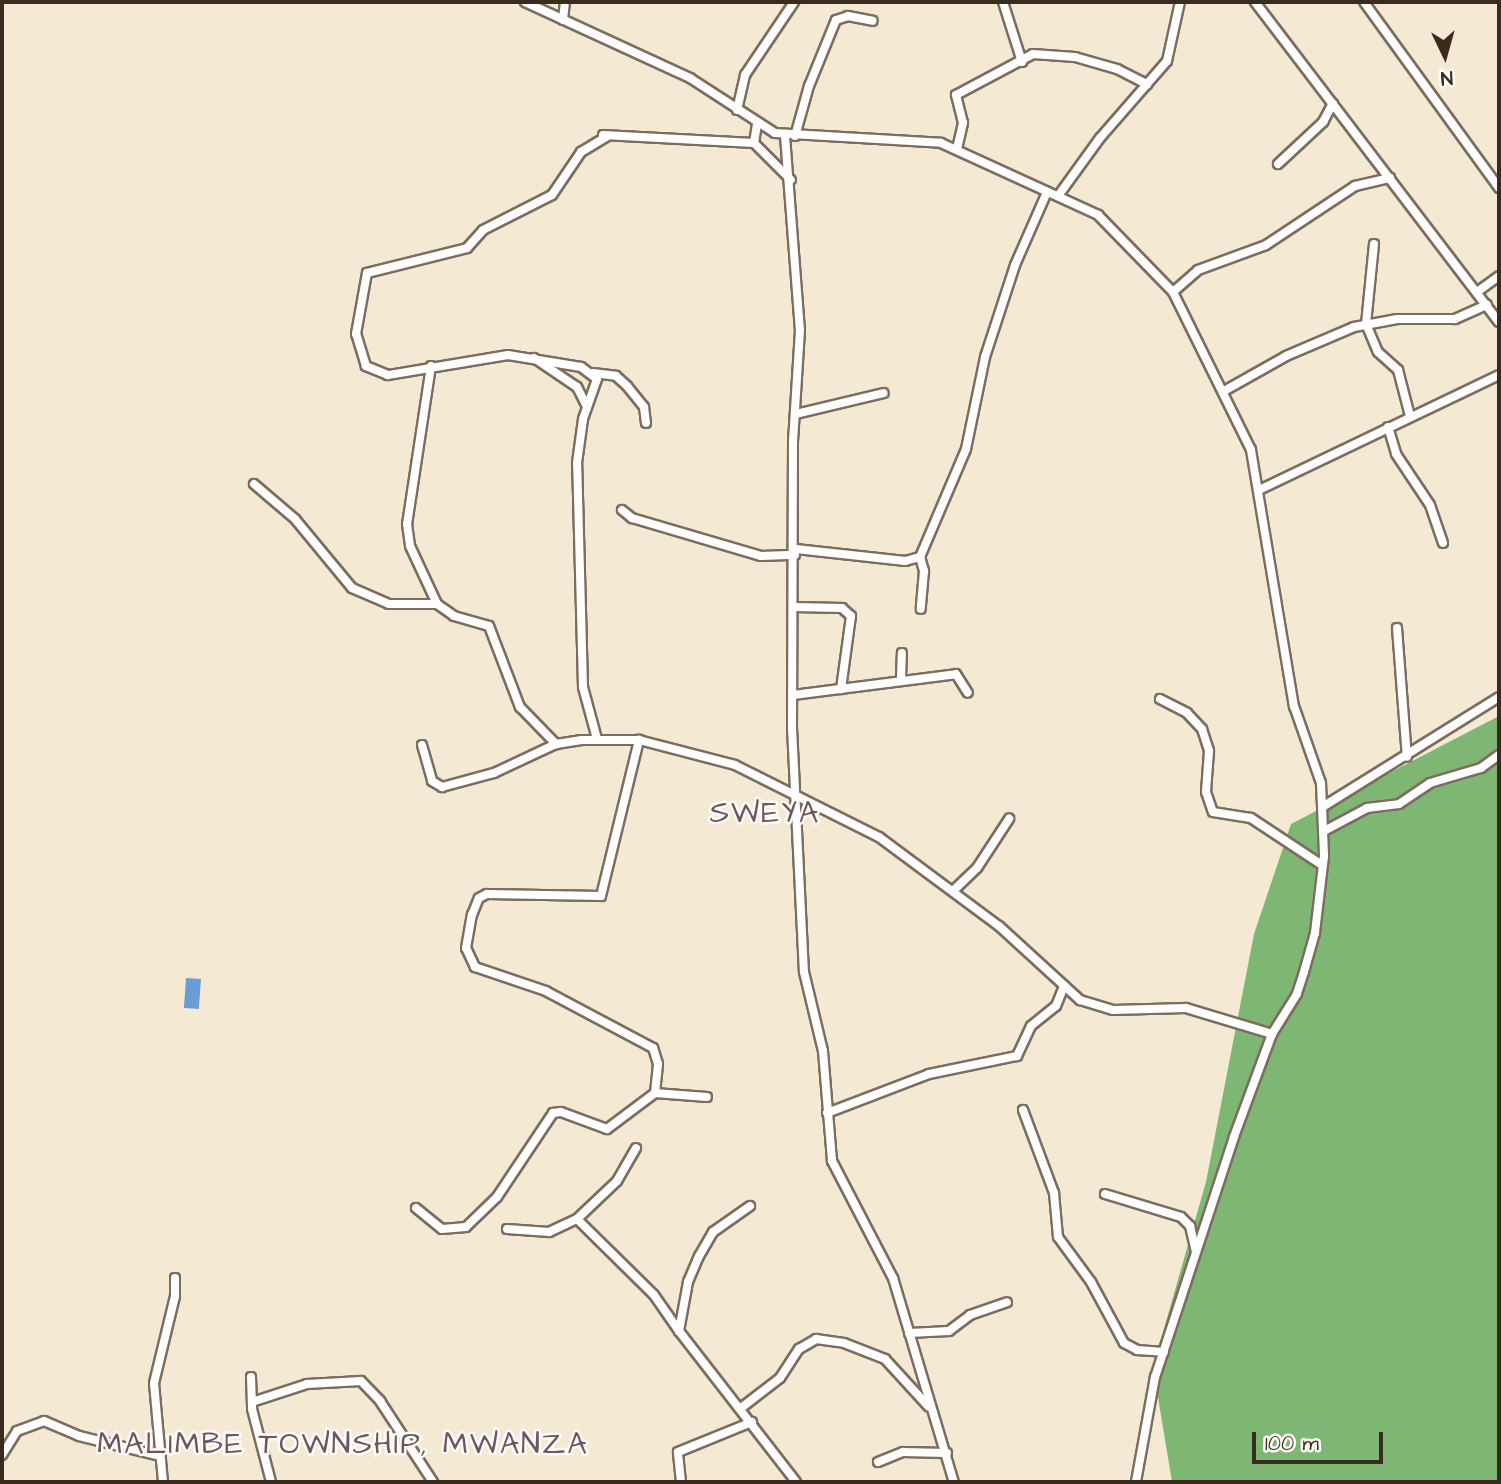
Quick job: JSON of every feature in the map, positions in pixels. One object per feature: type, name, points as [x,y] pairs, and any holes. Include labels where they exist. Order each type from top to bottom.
[{"type":"street","points":[[525,2],[690,78],[757,124],[785,136],[917,141],[957,149],[1098,215],[1173,292],[1251,450],[1294,706],[1324,806],[1322,865],[1315,933],[1297,994],[1272,1034],[1164,1352],[1151,1393],[1136,1482]]},
{"type":"street","points":[[564,20],[565,2]]},
{"type":"street","points":[[737,110],[745,75],[794,2]]},
{"type":"street","points":[[1003,2],[1023,62]]},
{"type":"street","points":[[1058,196],[1100,138],[1171,52],[1180,2]]},
{"type":"street","points":[[1268,2],[1258,5],[1499,322]]},
{"type":"street","points":[[1364,2],[1499,188]]},
{"type":"street","points":[[795,136],[809,86],[836,20],[848,16],[873,21]]},
{"type":"street","points":[[957,149],[963,123],[956,95],[1023,62],[1033,54],[1052,52],[1117,69],[1147,84]]},
{"type":"street","points":[[1278,164],[1324,122],[1333,103]]},
{"type":"street","points":[[754,144],[757,124]]},
{"type":"street","points":[[646,423],[644,407],[616,376],[593,373],[532,357],[490,357],[388,375],[366,366],[356,334],[367,272],[471,246],[483,230],[552,195],[581,152],[605,135],[754,144],[791,180]]},
{"type":"street","points":[[785,136],[791,180],[800,330],[796,414],[793,695],[804,972],[823,1051],[827,1113],[835,1170],[883,1251],[954,1482]]},
{"type":"street","points":[[1173,292],[1198,270],[1266,245],[1355,186],[1390,178]]},
{"type":"street","points":[[921,608],[924,571],[920,557],[966,449],[985,357],[1017,258],[1047,192]]},
{"type":"street","points":[[1374,244],[1366,324],[1378,352],[1398,370],[1410,416]]},
{"type":"street","points":[[1477,292],[1499,276]]},
{"type":"street","points":[[1224,391],[1331,335],[1366,324],[1455,318],[1487,305]]},
{"type":"street","points":[[532,357],[577,387],[587,407]]},
{"type":"street","points":[[431,366],[407,524],[410,545],[437,604],[454,616],[489,626],[520,707],[556,744]]},
{"type":"street","points":[[593,373],[597,379],[587,407],[577,463],[582,666],[597,739]]},
{"type":"street","points":[[1259,490],[1499,375]]},
{"type":"street","points":[[796,414],[884,393]]},
{"type":"street","points":[[1388,427],[1396,454],[1430,505],[1443,543]]},
{"type":"street","points":[[254,484],[295,519],[352,588],[389,604],[437,604]]},
{"type":"street","points":[[622,510],[632,517],[761,556],[795,552],[905,561],[920,557]]},
{"type":"street","points":[[794,607],[848,611],[852,623],[841,689]]},
{"type":"street","points":[[1398,628],[1407,757]]},
{"type":"street","points":[[901,678],[902,653]]},
{"type":"street","points":[[793,695],[901,678],[956,674],[968,693]]},
{"type":"street","points":[[1324,806],[1407,757],[1499,696]]},
{"type":"street","points":[[1160,699],[1187,713],[1202,729],[1209,751],[1206,792],[1213,812],[1261,823],[1322,865]]},
{"type":"street","points":[[422,746],[432,781],[442,787],[494,773],[556,744],[597,739],[639,740],[735,765],[879,836],[954,890],[1064,986],[1098,1008],[1186,1008],[1272,1034]]},
{"type":"street","points":[[639,740],[601,896],[486,894],[479,898],[472,915],[466,948],[475,967],[546,991],[653,1048],[658,1064],[655,1093]]},
{"type":"street","points":[[1324,831],[1367,808],[1399,804],[1430,783],[1481,768],[1499,755]]},
{"type":"street","points":[[954,890],[977,868],[1009,819]]},
{"type":"street","points":[[827,1113],[929,1074],[1017,1056],[1031,1026],[1056,1006],[1064,986]]},
{"type":"street","points":[[416,1208],[442,1229],[466,1227],[497,1197],[553,1114],[561,1112],[607,1129],[655,1093],[707,1097]]},
{"type":"street","points":[[1023,1110],[1054,1193],[1058,1237],[1091,1282],[1124,1342],[1137,1350],[1164,1352]]},
{"type":"street","points":[[507,1229],[549,1232],[577,1219],[617,1181],[636,1148]]},
{"type":"street","points":[[1105,1194],[1181,1217],[1190,1226],[1196,1254]]},
{"type":"street","points":[[680,1331],[688,1282],[699,1256],[721,1224],[750,1206]]},
{"type":"street","points":[[577,1219],[654,1295],[741,1408],[766,1450],[796,1482]]},
{"type":"street","points":[[163,1482],[153,1383],[175,1296],[175,1278]]},
{"type":"street","points":[[909,1333],[949,1331],[970,1315],[1007,1301]]},
{"type":"street","points":[[741,1408],[780,1378],[799,1349],[816,1339],[829,1339],[885,1359],[930,1408]]},
{"type":"street","points":[[251,1377],[252,1402],[271,1482]]},
{"type":"street","points":[[252,1402],[307,1384],[361,1381],[380,1401],[433,1482]]},
{"type":"street","points":[[2,1455],[17,1432],[44,1421],[79,1436],[160,1456]]},
{"type":"street","points":[[681,1482],[678,1452],[751,1422]]},
{"type":"street","points":[[878,1462],[903,1452],[947,1453]]},
{"type":"green space","points":[[1499,716],[1499,1482],[1172,1482],[1153,1367],[1206,1182],[1254,934],[1291,824]]},
{"type":"water","points":[[186,978],[201,979],[199,1009],[184,1008]]},
{"type":"district","name":"SWEYA","points":[[765,813]]},
{"type":"district","name":"MALIMBE TOWNSHIP, MWANZA","points":[[343,1444]]}]
